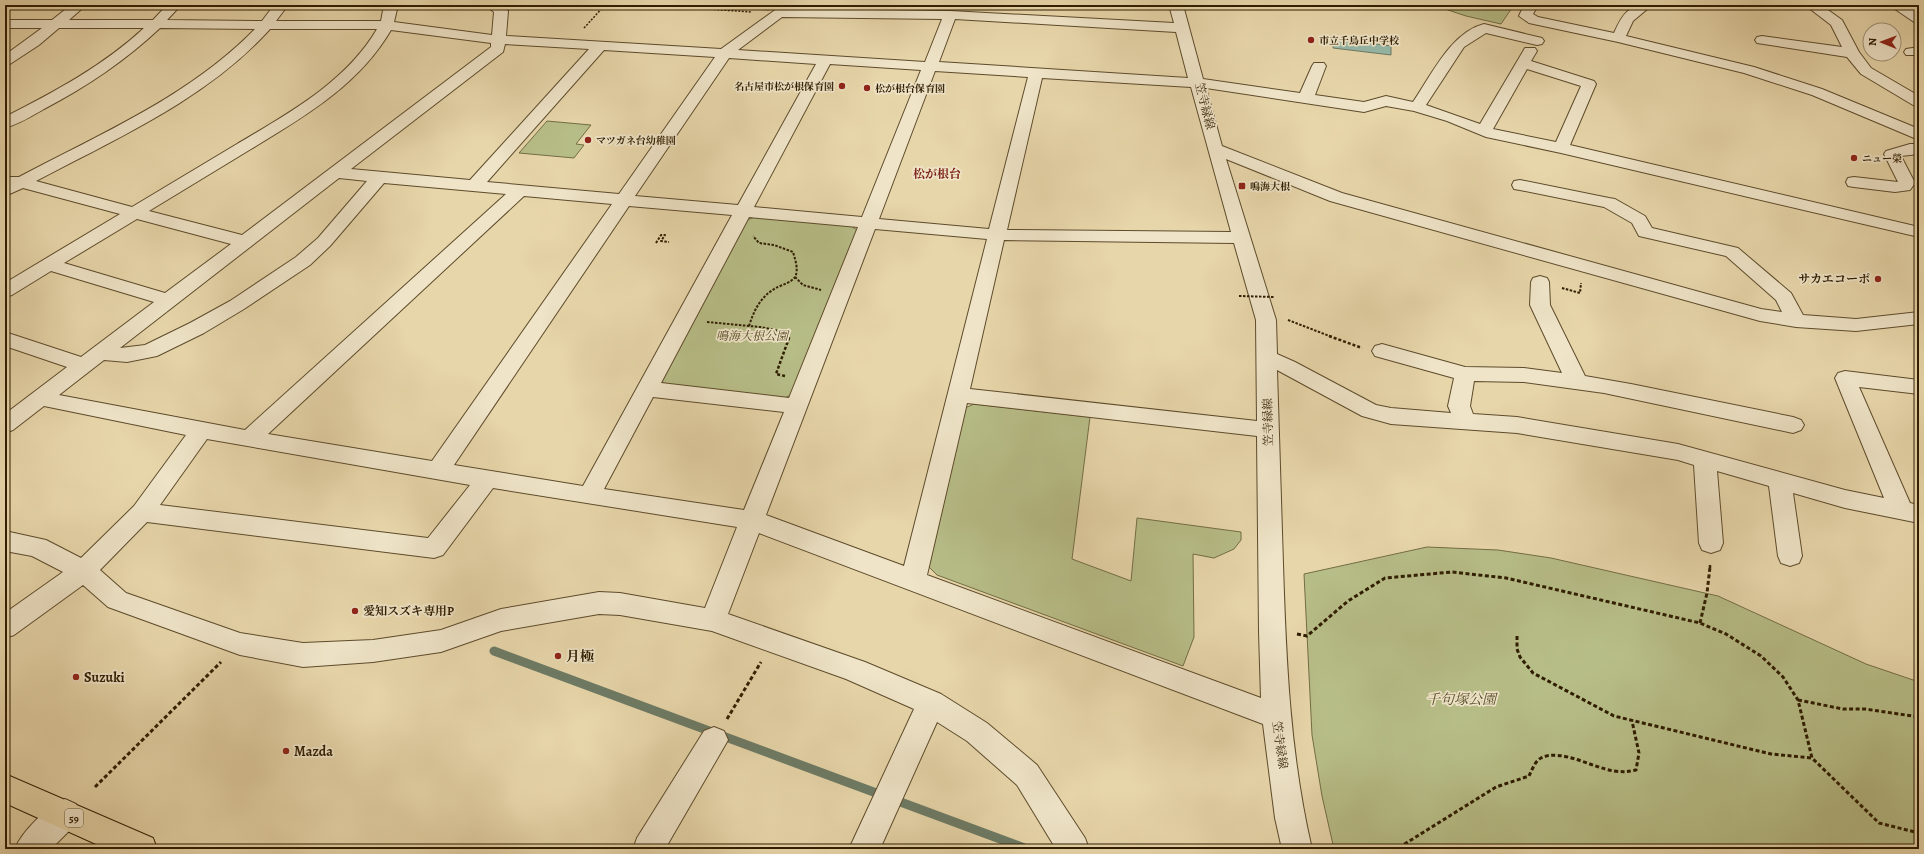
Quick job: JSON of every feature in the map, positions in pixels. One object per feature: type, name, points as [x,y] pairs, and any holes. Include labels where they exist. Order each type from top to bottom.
[{"type":"main road","name":"59","points":[[5,788],[142,849]]},
{"type":"street","points":[[5,61],[58,24],[79,5]]},
{"type":"street","points":[[5,123],[65,92],[104,67],[141,40],[158,24],[174,5]]},
{"type":"street","points":[[5,191],[13,180],[141,118],[184,93],[234,58],[267,25],[280,5]]},
{"type":"street","points":[[5,292],[293,117],[324,96],[353,70],[373,48],[387,25],[391,5]]},
{"type":"street","points":[[5,425],[498,49],[497,39],[501,11],[492,5]]},
{"type":"street","points":[[1045,20],[1048,5]]},
{"type":"street","name":"笠寺緑線","points":[[1176,5],[1266,320],[1272,632],[1276,716],[1290,818],[1297,849]]},
{"type":"street","points":[[1531,5],[1526,16],[1534,20],[1618,38],[1749,70],[1817,92],[1919,135]]},
{"type":"street","points":[[1618,38],[1627,19],[1645,5]]},
{"type":"street","points":[[1812,5],[1837,23],[1852,53],[1866,71],[1918,102]]},
{"type":"street","points":[[1896,5],[1919,19]]},
{"type":"street","points":[[438,470],[725,54],[785,9],[950,15],[1183,28]]},
{"type":"street","points":[[713,620],[950,15]]},
{"type":"street","points":[[5,24],[387,25],[475,38],[1199,83],[1364,107],[1386,101],[1417,107],[1504,137],[1561,148],[1919,232]]},
{"type":"street","points":[[1484,131],[1523,63],[1537,41],[1552,24]]},
{"type":"street","points":[[1417,107],[1459,44],[1484,28],[1537,41]]},
{"type":"street","points":[[1762,40],[1852,53]]},
{"type":"street","points":[[474,186],[601,45]]},
{"type":"street","points":[[589,496],[745,211],[826,59]]},
{"type":"street","points":[[1523,63],[1588,84],[1561,148]]},
{"type":"street","points":[[1306,98],[1319,66]]},
{"type":"street","points":[[913,581],[1036,73]]},
{"type":"street","points":[[1869,113],[1886,104],[1918,102]]},
{"type":"street","points":[[1216,149],[1336,197],[1760,316],[1796,321],[1856,325],[1919,318]]},
{"type":"street","points":[[1854,182],[1895,187],[1904,186],[1907,183],[1892,154],[1910,149],[1919,149]]},
{"type":"street","points":[[336,173],[997,235],[1242,238]]},
{"type":"street","points":[[5,339],[92,359],[150,350],[197,328],[237,305],[303,262],[324,242],[379,178]]},
{"type":"street","points":[[13,180],[246,242]]},
{"type":"street","points":[[1520,185],[1609,204],[1639,220],[1645,232],[1732,252],[1784,297],[1796,321]]},
{"type":"street","points":[[249,439],[520,190]]},
{"type":"street","points":[[49,265],[169,300]]},
{"type":"street","points":[[1540,282],[1540,305],[1578,382]]},
{"type":"street","points":[[1373,350],[1465,374],[1524,375],[1611,386],[1756,420],[1793,425]]},
{"type":"street","points":[[1267,358],[1288,367],[1370,411],[1391,416],[1517,425],[1678,452],[1845,500],[1910,512]]},
{"type":"street","points":[[1465,374],[1459,406],[1466,422]]},
{"type":"street","points":[[1910,512],[1845,378],[1919,387]]},
{"type":"street","points":[[647,389],[796,406]]},
{"type":"street","points":[[958,395],[1269,430]]},
{"type":"street","points":[[39,398],[201,431],[589,496],[752,520],[1276,716]]},
{"type":"street","points":[[5,627],[84,571],[142,512],[201,431]]},
{"type":"street","points":[[1705,459],[1711,543]]},
{"type":"street","points":[[142,512],[434,548],[488,478]]},
{"type":"street","points":[[1780,481],[1790,556]]},
{"type":"street","points":[[5,541],[37,547],[84,571],[117,600],[240,644],[303,655],[373,651],[441,641],[501,620],[599,604],[620,604],[713,620],[855,670],[931,703],[977,732],[1027,775],[1074,849]]},
{"type":"street","points":[[864,849],[931,703]]},
{"type":"street","points":[[648,849],[718,733]]},
{"type":"street","points":[[30,849],[65,814]]},
{"type":"path","points":[[570,43],[605,5]]},
{"type":"path","points":[[652,5],[785,9]]},
{"type":"path","points":[[734,230],[750,233],[759,243],[774,245],[793,252],[797,266],[795,277],[791,282],[770,292],[760,302],[749,326]]},
{"type":"path","points":[[656,243],[661,235],[665,235],[661,241],[669,242]]},
{"type":"path","points":[[1540,282],[1580,293],[1581,267]]},
{"type":"path","points":[[795,277],[803,285],[840,297]]},
{"type":"path","points":[[1239,296],[1274,297]]},
{"type":"path","points":[[686,318],[782,330],[788,338],[776,374],[787,377],[796,383],[805,385]]},
{"type":"path","points":[[1288,320],[1373,350]]},
{"type":"path","points":[[1700,623],[1708,593],[1711,543]]},
{"type":"path","points":[[1272,632],[1307,636],[1348,601],[1385,578],[1452,572],[1506,578],[1700,623],[1726,634],[1761,656],[1783,677],[1798,700],[1812,758],[1879,823],[1917,833],[1919,814]]},
{"type":"path","points":[[1517,636],[1517,649],[1520,656],[1533,673],[1603,711],[1632,721],[1771,754],[1812,758]]},
{"type":"path","points":[[718,733],[774,641]]},
{"type":"path","points":[[95,787],[240,644]]},
{"type":"path","points":[[1798,700],[1843,709],[1865,709],[1919,717]]},
{"type":"path","points":[[1400,849],[1403,845],[1496,787],[1529,776],[1535,763],[1541,758],[1549,756],[1570,758],[1622,773],[1629,773],[1636,770],[1639,765],[1639,759],[1632,721]]},
{"type":"green space","points":[[694,5],[779,5],[769,10]]},
{"type":"green space","points":[[1433,5],[1514,5],[1501,24],[1466,16]]},
{"type":"green space","points":[[547,121],[591,125],[576,144],[584,145],[574,158],[519,153]]},
{"type":"green space","name":"鳴海大根公園","points":[[755,217],[851,226],[857,230],[791,395],[780,400],[667,387],[661,380],[747,220]]},
{"type":"green space","points":[[974,404],[1090,417],[1072,559],[1131,581],[1137,518],[1241,532],[1241,540],[1234,549],[1214,558],[1193,554],[1194,637],[1183,666],[937,575],[928,566],[965,408]]},
{"type":"green space","name":"千句塚公園","points":[[1427,547],[1498,550],[1551,558],[1718,596],[1866,664],[1919,682],[1919,849],[1334,849],[1322,796],[1312,735],[1304,574]]},
{"type":"shaded area","points":[[1334,38],[1391,46],[1391,55],[1333,48]]},
{"type":"waterway","points":[[494,651],[1027,849]]},
{"type":"place","name":"市立千鳥丘中学校","points":[[1311,40]]},
{"type":"place","name":"名古屋市松が根保育園","points":[[842,86]]},
{"type":"place","name":"松が根台保育園","points":[[867,88]]},
{"type":"place","name":"マツガネ台幼稚園","points":[[588,140]]},
{"type":"place","name":"ニュー榮","points":[[1854,158]]},
{"type":"place","name":"鳴海大根","points":[[1242,186]]},
{"type":"place","name":"サカエコーポ","points":[[1878,279]]},
{"type":"place","name":"愛知スズキ専用P","points":[[355,611]]},
{"type":"place","name":"月極","points":[[558,656]]},
{"type":"place","name":"Suzuki","points":[[76,677]]},
{"type":"place","name":"Mazda","points":[[286,751]]},
{"type":"district","name":"松が根台","points":[[937,174]]}]
